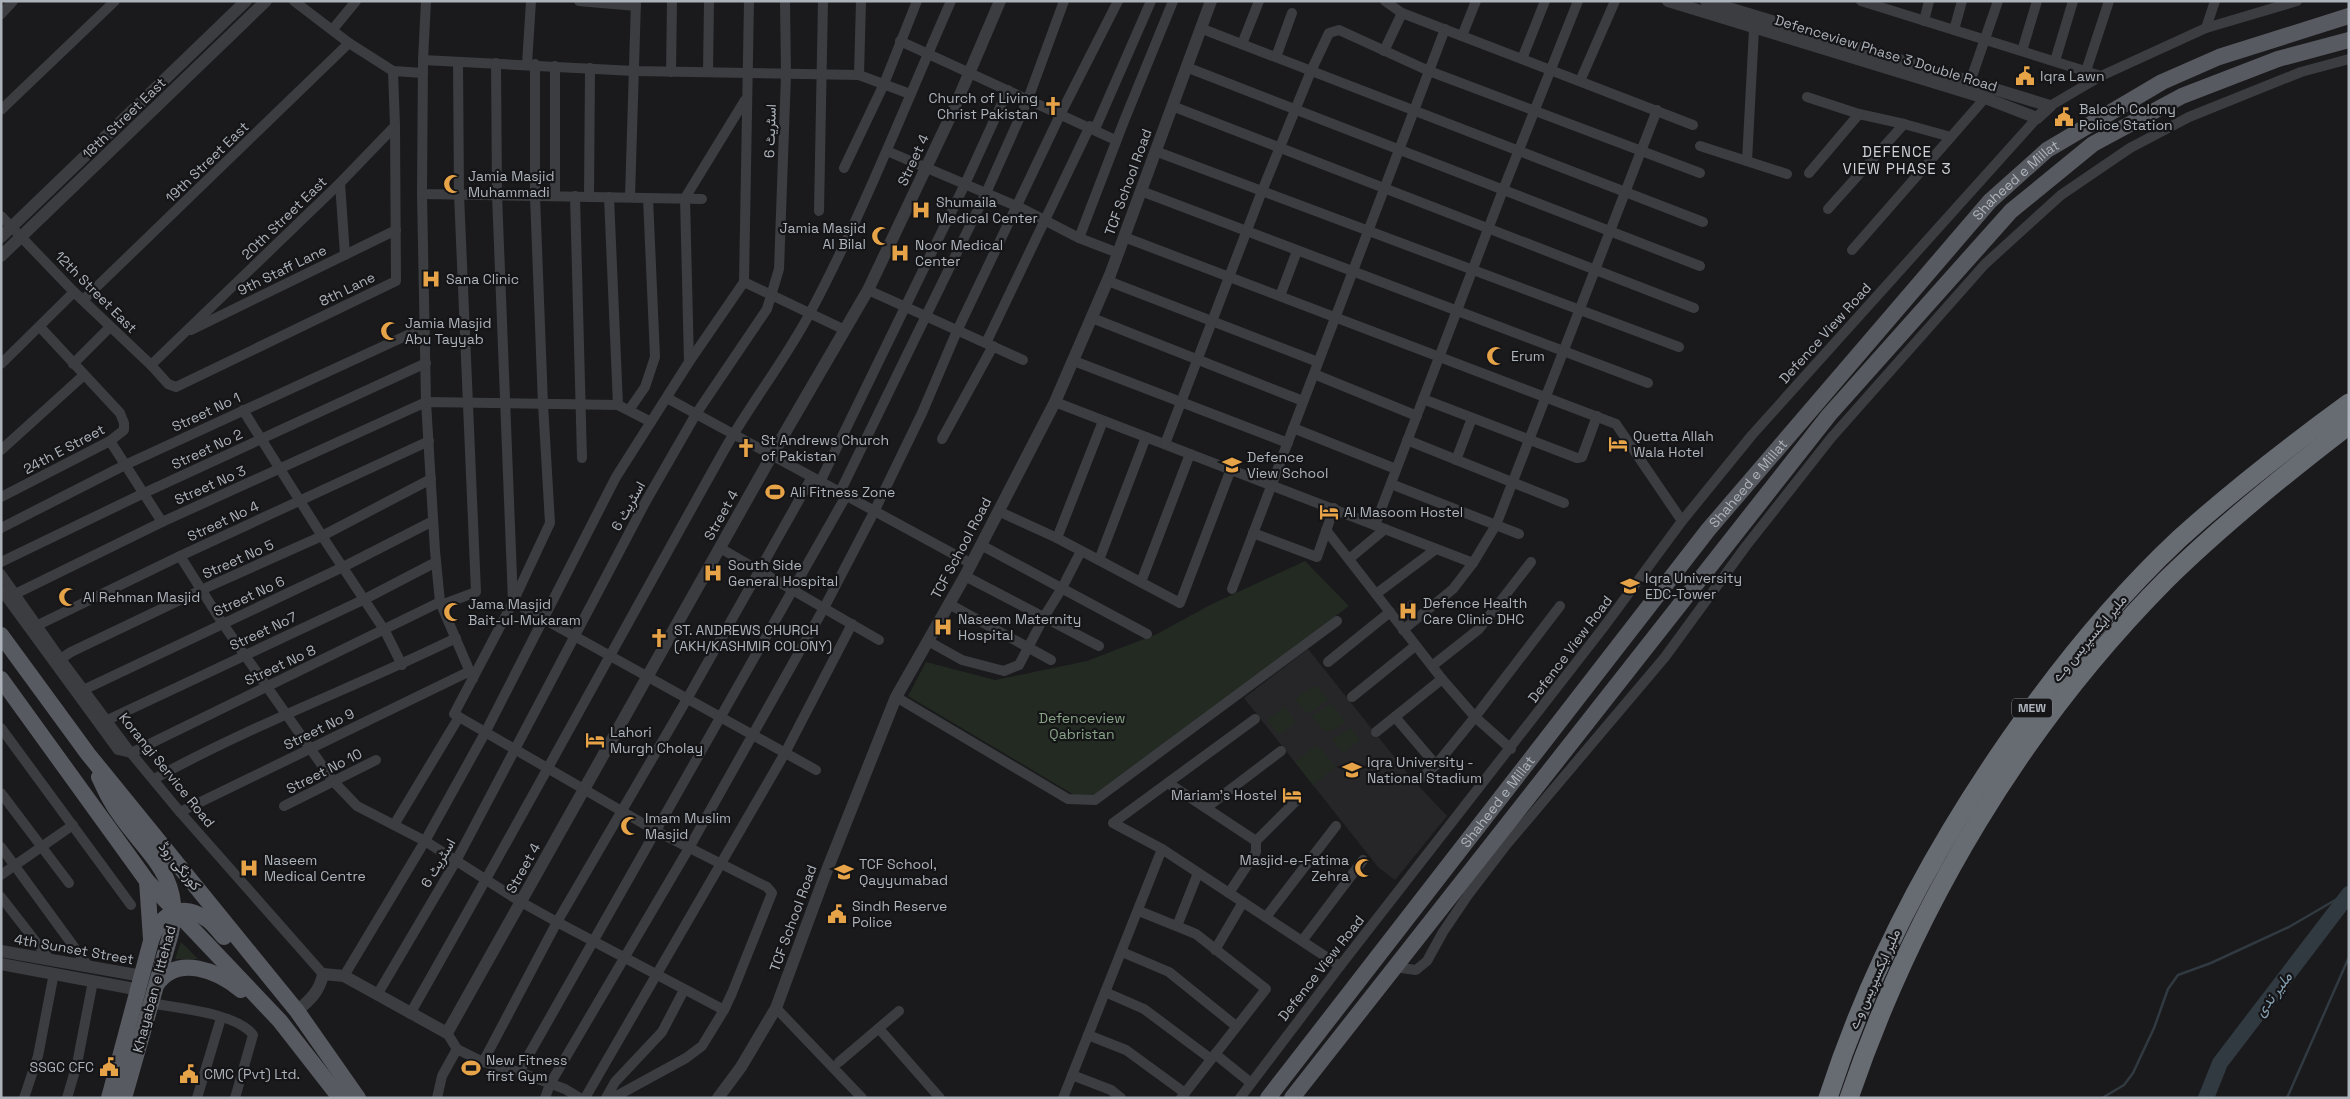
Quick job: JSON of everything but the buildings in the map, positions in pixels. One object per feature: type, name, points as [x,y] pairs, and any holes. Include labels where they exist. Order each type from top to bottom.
[{"type":"highway","name":"ملیر ایکسپریس وے","points":[[1828,1098],[1846,1042],[1906,908],[1972,793],[2029,712],[2082,642],[2178,540],[2260,469],[2349,403]]},
{"type":"highway","name":"ملیر ایکسپریس وے","points":[[1849,1098],[1862,1059],[1898,973],[1964,842],[2041,726],[2107,643],[2167,580],[2265,490],[2349,425]]},
{"type":"main road","name":"Shaheed e Millat","points":[[1268,1098],[1708,530],[1990,200],[2047,150],[2162,82],[2220,57],[2349,16]]},
{"type":"main road","name":"Shaheed e Millat","points":[[1292,1098],[1829,415],[2010,211],[2093,144],[2182,96],[2278,59],[2349,40]]},
{"type":"main road","name":"کورنگی روڈ","points":[[1,635],[88,754],[297,1011],[358,1098]]},
{"type":"main road","points":[[1,679],[146,881],[280,1021],[340,1098]]},
{"type":"main road","name":"Khayaban e Ittehad","points":[[88,754],[111,802],[164,871],[171,889],[174,912],[171,933],[146,984],[109,1098]]},
{"type":"main road","name":"Khayaban e Ittehad","points":[[124,1098],[150,1003],[146,984],[153,935],[146,881]]},
{"type":"main road","points":[[153,935],[167,914],[189,912],[209,920],[229,942],[253,956]]},
{"type":"main road","points":[[153,935],[160,925],[165,925],[171,933]]},
{"type":"main road","points":[[146,984],[162,978],[178,968],[203,969],[233,983],[280,1021]]},
{"type":"street","points":[[1,14],[13,1]]},
{"type":"street","points":[[1,110],[115,1]]},
{"type":"street","name":"18th Street East","points":[[1,237],[246,1]]},
{"type":"street","name":"18th Street East","points":[[1,256],[266,1]]},
{"type":"street","points":[[294,1],[349,43],[393,72],[423,73]]},
{"type":"street","points":[[333,29],[356,1]]},
{"type":"street","points":[[426,1],[423,60],[422,194],[426,402],[433,521],[441,604],[471,675]]},
{"type":"street","points":[[531,1],[535,196],[543,404],[550,523],[513,602],[471,675],[454,714],[515,751],[585,788],[656,831],[767,887],[772,893],[744,967],[724,1010],[702,1046],[671,1067],[613,1098]]},
{"type":"street","points":[[579,1],[636,4],[630,197]]},
{"type":"street","points":[[670,72],[672,1]]},
{"type":"street","points":[[708,72],[709,1]]},
{"type":"street","points":[[344,976],[425,841],[485,733],[616,477],[689,362],[744,282],[746,74],[749,1]]},
{"type":"street","name":"اسٹریٹ 6","points":[[377,995],[456,861],[646,501],[696,414],[767,309],[773,296],[779,269],[786,75],[785,1]]},
{"type":"street","points":[[818,210],[823,1]]},
{"type":"street","points":[[859,75],[861,1]]},
{"type":"street","points":[[844,168],[884,84],[917,1]]},
{"type":"street","points":[[410,1014],[733,434],[810,313],[888,151],[910,94],[951,1]]},
{"type":"street","name":"Street 4","points":[[447,1033],[772,455],[868,290],[926,168],[1000,1]]},
{"type":"street","points":[[519,1072],[793,590],[843,494],[986,193],[1028,99],[1064,1]]},
{"type":"street","points":[[545,1098],[550,1084],[689,848],[824,608],[874,512],[922,413],[957,331],[1061,114],[1118,1]]},
{"type":"street","points":[[942,439],[989,345],[1044,222],[1092,128],[1151,1]]},
{"type":"street","points":[[1079,238],[1173,1]]},
{"type":"street","name":"TCF School Road","points":[[718,1098],[741,1067],[776,1008],[834,852],[896,697],[965,576],[967,562],[981,545],[1055,402],[1074,360],[1108,281],[1112,251],[1124,237],[1211,1]]},
{"type":"street","points":[[1242,44],[1259,1]]},
{"type":"street","points":[[1384,1],[1462,36],[1693,125]]},
{"type":"street","points":[[1462,36],[1476,1]]},
{"type":"street","points":[[1522,59],[1545,1]]},
{"type":"street","points":[[1349,559],[1380,527],[1390,484],[1518,150],[1578,1]]},
{"type":"street","points":[[1580,81],[1615,1]]},
{"type":"street","name":"Defenceview Phase 3 Double Road","points":[[1668,1],[1754,29],[1969,87],[1985,98],[2037,118]]},
{"type":"street","points":[[1706,1],[1969,87],[2050,106]]},
{"type":"street","points":[[1861,1],[1890,6],[1924,21],[2102,76]]},
{"type":"street","points":[[1924,21],[1929,1]]},
{"type":"street","points":[[1954,30],[1962,1]]},
{"type":"street","points":[[1969,87],[1998,1]]},
{"type":"street","points":[[2022,51],[2037,1]]},
{"type":"street","points":[[2055,61],[2073,1]]},
{"type":"street","points":[[2086,71],[2109,1]]},
{"type":"street","points":[[2206,28],[2215,1]]},
{"type":"street","points":[[2037,118],[2050,106],[2102,76],[2206,28],[2297,1]]},
{"type":"street","points":[[1384,51],[1401,8]]},
{"type":"street","points":[[1276,57],[1292,13]]},
{"type":"street","points":[[1200,28],[1703,222]]},
{"type":"street","points":[[1232,589],[1445,29]]},
{"type":"street","points":[[1748,161],[1754,29]]},
{"type":"street","points":[[1165,444],[1262,191],[1311,71],[1329,33],[1333,30],[1339,30],[1430,71],[1700,173]]},
{"type":"street","points":[[900,41],[1111,138]]},
{"type":"street","name":"19th Street East","points":[[83,300],[349,43]]},
{"type":"street","points":[[1394,967],[1416,970],[1427,962],[1443,932],[1468,895],[1502,851],[1665,657],[1746,546],[1831,438],[1985,264],[2062,195],[2130,148],[2189,117],[2292,75],[2349,59]]},
{"type":"street","points":[[423,60],[531,64],[634,71],[859,75],[910,94]]},
{"type":"street","points":[[458,62],[459,194],[466,402]]},
{"type":"street","points":[[496,63],[496,195],[513,602]]},
{"type":"street","points":[[555,66],[555,196]]},
{"type":"street","points":[[1186,67],[1295,111],[1700,266]]},
{"type":"street","points":[[589,197],[590,68]]},
{"type":"street","points":[[393,72],[395,126]]},
{"type":"street","points":[[483,1062],[557,922],[687,699],[759,570],[816,479],[904,308],[965,184],[1008,90]]},
{"type":"street","points":[[1807,97],[1858,114],[1904,124],[1950,138]]},
{"type":"street","points":[[1852,250],[1985,98]]},
{"type":"street","points":[[689,362],[685,198],[746,99]]},
{"type":"street","points":[[1172,106],[1694,308]]},
{"type":"street","points":[[1403,630],[1453,589],[1473,563],[1496,525],[1544,396],[1596,270],[1657,110]]},
{"type":"street","points":[[1808,173],[1858,114]]},
{"type":"street","name":"Defence View Road","points":[[1240,1098],[1340,966],[1511,749],[1682,521],[1752,435],[2037,118]]},
{"type":"street","points":[[1828,209],[1904,124]]},
{"type":"street","name":"20th Street East","points":[[151,365],[340,183],[395,126]]},
{"type":"street","name":"8th Lane","points":[[171,386],[176,387],[396,281],[395,126]]},
{"type":"street","points":[[1700,146],[1786,174]]},
{"type":"street","points":[[888,151],[1017,206],[1044,222],[1112,251]]},
{"type":"street","points":[[1155,151],[1679,347]]},
{"type":"street","points":[[340,183],[345,255]]},
{"type":"street","points":[[1141,191],[1648,383]]},
{"type":"street","points":[[422,194],[702,199]]},
{"type":"street","points":[[576,196],[582,458]]},
{"type":"street","points":[[609,197],[618,404]]},
{"type":"street","points":[[629,410],[645,387],[655,357],[648,198]]},
{"type":"street","name":"12th Street East","points":[[1,216],[74,292],[171,386]]},
{"type":"street","name":"9th Staff Lane","points":[[181,335],[396,230]]},
{"type":"street","points":[[1124,237],[1616,424],[1682,521]]},
{"type":"street","points":[[1280,296],[1297,251]]},
{"type":"street","points":[[1108,281],[1318,362]]},
{"type":"street","points":[[744,282],[845,330]]},
{"type":"street","points":[[868,290],[926,318],[1023,360]]},
{"type":"street","points":[[1,364],[74,292]]},
{"type":"street","points":[[1092,318],[1197,361],[1303,401]]},
{"type":"street","name":"24th E Street","points":[[1,497],[110,441],[123,432],[123,420],[120,413],[40,327]]},
{"type":"street","points":[[73,364],[110,327]]},
{"type":"street","name":"Street No 1","points":[[1,528],[125,465],[425,327]]},
{"type":"street","points":[[1074,360],[1288,443]]},
{"type":"street","name":"Street No 2","points":[[1,562],[142,494],[426,363]]},
{"type":"street","points":[[1314,374],[1417,416]]},
{"type":"street","points":[[1,450],[84,376]]},
{"type":"street","points":[[667,398],[967,562]]},
{"type":"street","points":[[1423,399],[1580,459],[1597,416]]},
{"type":"street","points":[[426,402],[618,404],[651,422]]},
{"type":"street","name":"Street No 3","points":[[8,593],[426,402]]},
{"type":"street","name":"Street No 8","points":[[131,753],[266,686],[441,604],[476,592],[466,402]]},
{"type":"street","points":[[1055,402],[1473,563]]},
{"type":"street","points":[[243,410],[299,501],[385,631],[402,665]]},
{"type":"street","points":[[1456,460],[1472,418]]},
{"type":"street","points":[[1057,538],[1103,421]]},
{"type":"street","points":[[1293,428],[1396,469]]},
{"type":"street","points":[[1099,560],[1146,437]]},
{"type":"street","points":[[1407,440],[1564,503]]},
{"type":"street","points":[[110,441],[142,494],[162,522]]},
{"type":"street","name":"Street No 4","points":[[35,628],[180,556],[429,441]]},
{"type":"street","points":[[1141,582],[1190,454]]},
{"type":"street","points":[[998,511],[1057,538],[1180,603],[1231,469]]},
{"type":"street","name":"Street No 5","points":[[58,660],[201,590],[322,536],[431,479]]},
{"type":"street","points":[[1390,484],[1519,534]]},
{"type":"street","points":[[1253,533],[1317,557],[1334,508]]},
{"type":"street","name":"Street No 6","points":[[80,692],[343,567],[433,521]]},
{"type":"street","points":[[1326,530],[1442,679],[1475,717],[1511,749]]},
{"type":"street","points":[[981,545],[1147,634]]},
{"type":"street","points":[[720,548],[880,640]]},
{"type":"street","points":[[1376,594],[1436,549]]},
{"type":"street","points":[[928,641],[962,660],[1004,671],[1020,664],[1081,551]]},
{"type":"street","points":[[180,556],[223,624],[333,781],[357,806],[425,841],[521,902],[656,976],[724,1010]]},
{"type":"street","name":"Street No7","points":[[103,722],[365,599],[436,562]]},
{"type":"street","points":[[1432,666],[1478,629],[1531,562]]},
{"type":"street","points":[[1,574],[8,593]]},
{"type":"street","points":[[965,576],[1099,646]]},
{"type":"street","name":"Korangi Service Road","points":[[8,593],[103,722],[323,974]]},
{"type":"street","points":[[513,602],[816,770]]},
{"type":"street","points":[[949,604],[1051,660]]},
{"type":"street","points":[[1419,780],[1436,765],[1475,717],[1560,606]]},
{"type":"street","points":[[1328,662],[1390,612]]},
{"type":"street","points":[[896,697],[1068,800],[1095,800],[1337,621]]},
{"type":"street","points":[[586,1098],[719,864],[785,753],[852,624]]},
{"type":"street","points":[[154,779],[205,751],[286,713],[402,665],[456,638]]},
{"type":"street","points":[[1352,697],[1416,646]]},
{"type":"street","name":"Street No 9","points":[[180,812],[310,748],[471,675]]},
{"type":"street","points":[[1376,732],[1442,679]]},
{"type":"street","points":[[394,825],[459,717]]},
{"type":"street","points":[[1395,717],[1436,765]]},
{"type":"street","points":[[1255,719],[1113,823],[1162,849],[1340,966]]},
{"type":"street","points":[[1,728],[131,905]]},
{"type":"street","points":[[1206,808],[1281,751]]},
{"type":"street","name":"Street No 10","points":[[284,806],[376,760]]},
{"type":"street","points":[[1168,783],[1256,841]]},
{"type":"street","points":[[1,793],[69,883]]},
{"type":"street","points":[[1229,893],[1256,852],[1256,841],[1298,799]]},
{"type":"street","points":[[1,876],[73,825]]},
{"type":"street","points":[[1266,917],[1336,826]]},
{"type":"street","points":[[1,847],[88,966]]},
{"type":"street","points":[[1063,1098],[1139,911],[1162,849]]},
{"type":"street","points":[[1302,941],[1363,860]]},
{"type":"street","points":[[1177,926],[1198,873]]},
{"type":"street","points":[[1,897],[45,963]]},
{"type":"street","points":[[1215,950],[1243,902]]},
{"type":"street","points":[[1088,1035],[1126,1050],[1183,1095],[1266,988],[1196,934],[1139,911]]},
{"type":"street","name":"4th Sunset Street","points":[[1,951],[45,963],[54,973],[93,981],[146,984]]},
{"type":"street","points":[[1122,952],[1169,972],[1236,1026]]},
{"type":"street","name":"4th Sunset Street","points":[[1,964],[45,963],[88,966],[146,984]]},
{"type":"street","points":[[24,1098],[38,1056],[54,973]]},
{"type":"street","points":[[297,1011],[315,994],[322,982],[323,974],[344,976],[447,1033],[457,1049],[483,1062],[519,1072],[580,1098]]},
{"type":"street","points":[[67,1098],[77,1064],[93,981]]},
{"type":"street","points":[[606,1098],[615,1082],[662,1032],[684,990]]},
{"type":"street","points":[[1106,992],[1144,1008],[1251,1083]]},
{"type":"street","points":[[150,1003],[221,1018],[243,1025],[253,1035],[236,1098]]},
{"type":"street","points":[[776,1008],[862,1098]]},
{"type":"street","points":[[839,1062],[899,1011]]},
{"type":"street","points":[[197,1098],[221,1018]]},
{"type":"street","points":[[882,1032],[940,1098]]},
{"type":"street","points":[[438,1098],[442,1076],[457,1049]]},
{"type":"street","points":[[1301,1098],[1313,1070]]},
{"type":"street","points":[[1072,1075],[1121,1098]]},
{"type":"shaded area","name":"Defence Health Care Clinic DHC","points":[[1411,599],[1420,612],[1406,622],[1397,609]]},
{"type":"shaded area","name":"Iqra University - National Stadium","points":[[1308,649],[1412,779],[1447,816],[1395,880],[1378,867],[1244,698]]},
{"type":"green space","name":"Defenceview Qabristan","points":[[1305,561],[1349,606],[1093,797],[1081,799],[908,696],[926,662],[995,680],[1087,661],[1157,634],[1210,605]]},
{"type":"green space","points":[[1316,685],[1328,700],[1307,714],[1295,699]]},
{"type":"green space","points":[[1331,704],[1346,722],[1332,730],[1324,731],[1312,716]]},
{"type":"green space","points":[[1285,707],[1296,722],[1279,735],[1267,720]]},
{"type":"green space","points":[[1351,728],[1360,740],[1343,753],[1332,740]]},
{"type":"green space","points":[[1317,745],[1336,767],[1313,785],[1295,762]]},
{"type":"green space","points":[[181,942],[198,959],[175,959]]},
{"type":"waterway","points":[[2102,1098],[2124,1085],[2133,1073],[2154,1028],[2168,989],[2178,975],[2211,963],[2289,927],[2349,892]]},
{"type":"waterway","name":"ملیر ندی","points":[[2206,1098],[2220,1063],[2349,894]]},
{"type":"waterway","points":[[2287,1098],[2349,957]]},
{"type":"place","name":"Iqra Lawn","points":[[2025,76]]},
{"type":"place","name":"Church of Living Christ Pakistan","points":[[1053,106]]},
{"type":"place","name":"Baloch Colony Police Station","points":[[2064,117]]},
{"type":"place","name":"Jamia Masjid Muhammadi","points":[[453,184]]},
{"type":"place","name":"Shumaila Medical Center","points":[[921,210]]},
{"type":"place","name":"Jamia Masjid Al Bilal","points":[[881,236]]},
{"type":"place","name":"Noor Medical Center","points":[[900,253]]},
{"type":"place","name":"Sana Clinic","points":[[431,279]]},
{"type":"place","name":"Jamia Masjid Abu Tayyab","points":[[390,331]]},
{"type":"place","name":"Erum","points":[[1496,356]]},
{"type":"place","name":"Quetta Allah Wala Hotel","points":[[1618,444]]},
{"type":"place","name":"St Andrews Church of Pakistan","points":[[746,448]]},
{"type":"place","name":"Defence View School","points":[[1232,465]]},
{"type":"place","name":"Ali Fitness Zone","points":[[775,492]]},
{"type":"place","name":"Al Masoom Hostel","points":[[1329,512]]},
{"type":"place","name":"South Side General Hospital","points":[[713,573]]},
{"type":"place","name":"Iqra University EDC-Tower","points":[[1630,586]]},
{"type":"place","name":"Al Rehman Masjid","points":[[68,597]]},
{"type":"place","name":"Defence Health Care Clinic DHC","points":[[1408,611]]},
{"type":"place","name":"Jama Masjid Bait-ul-Mukaram","points":[[453,612]]},
{"type":"place","name":"Naseem Maternity Hospital","points":[[943,627]]},
{"type":"place","name":"ST. ANDREWS CHURCH (AKH/KASHMIR COLONY)","points":[[659,638]]},
{"type":"place","name":"Lahori Murgh Cholay","points":[[595,740]]},
{"type":"place","name":"Iqra University - National Stadium","points":[[1352,770]]},
{"type":"place","name":"Mariam's Hostel","points":[[1292,795]]},
{"type":"place","name":"Imam Muslim Masjid","points":[[630,826]]},
{"type":"place","name":"Naseem Medical Centre","points":[[249,868]]},
{"type":"place","name":"Masjid-e-Fatima Zehra","points":[[1364,868]]},
{"type":"place","name":"TCF School, Qayyumabad","points":[[844,872]]},
{"type":"place","name":"Sindh Reserve Police","points":[[837,914]]},
{"type":"place","name":"SSGC CFC","points":[[109,1067]]},
{"type":"place","name":"New Fitness first Gym","points":[[471,1068]]},
{"type":"place","name":"CMC (Pvt) Ltd.","points":[[189,1074]]},
{"type":"district","name":"DEFENCE VIEW PHASE 3","points":[[1897,160]]}]
